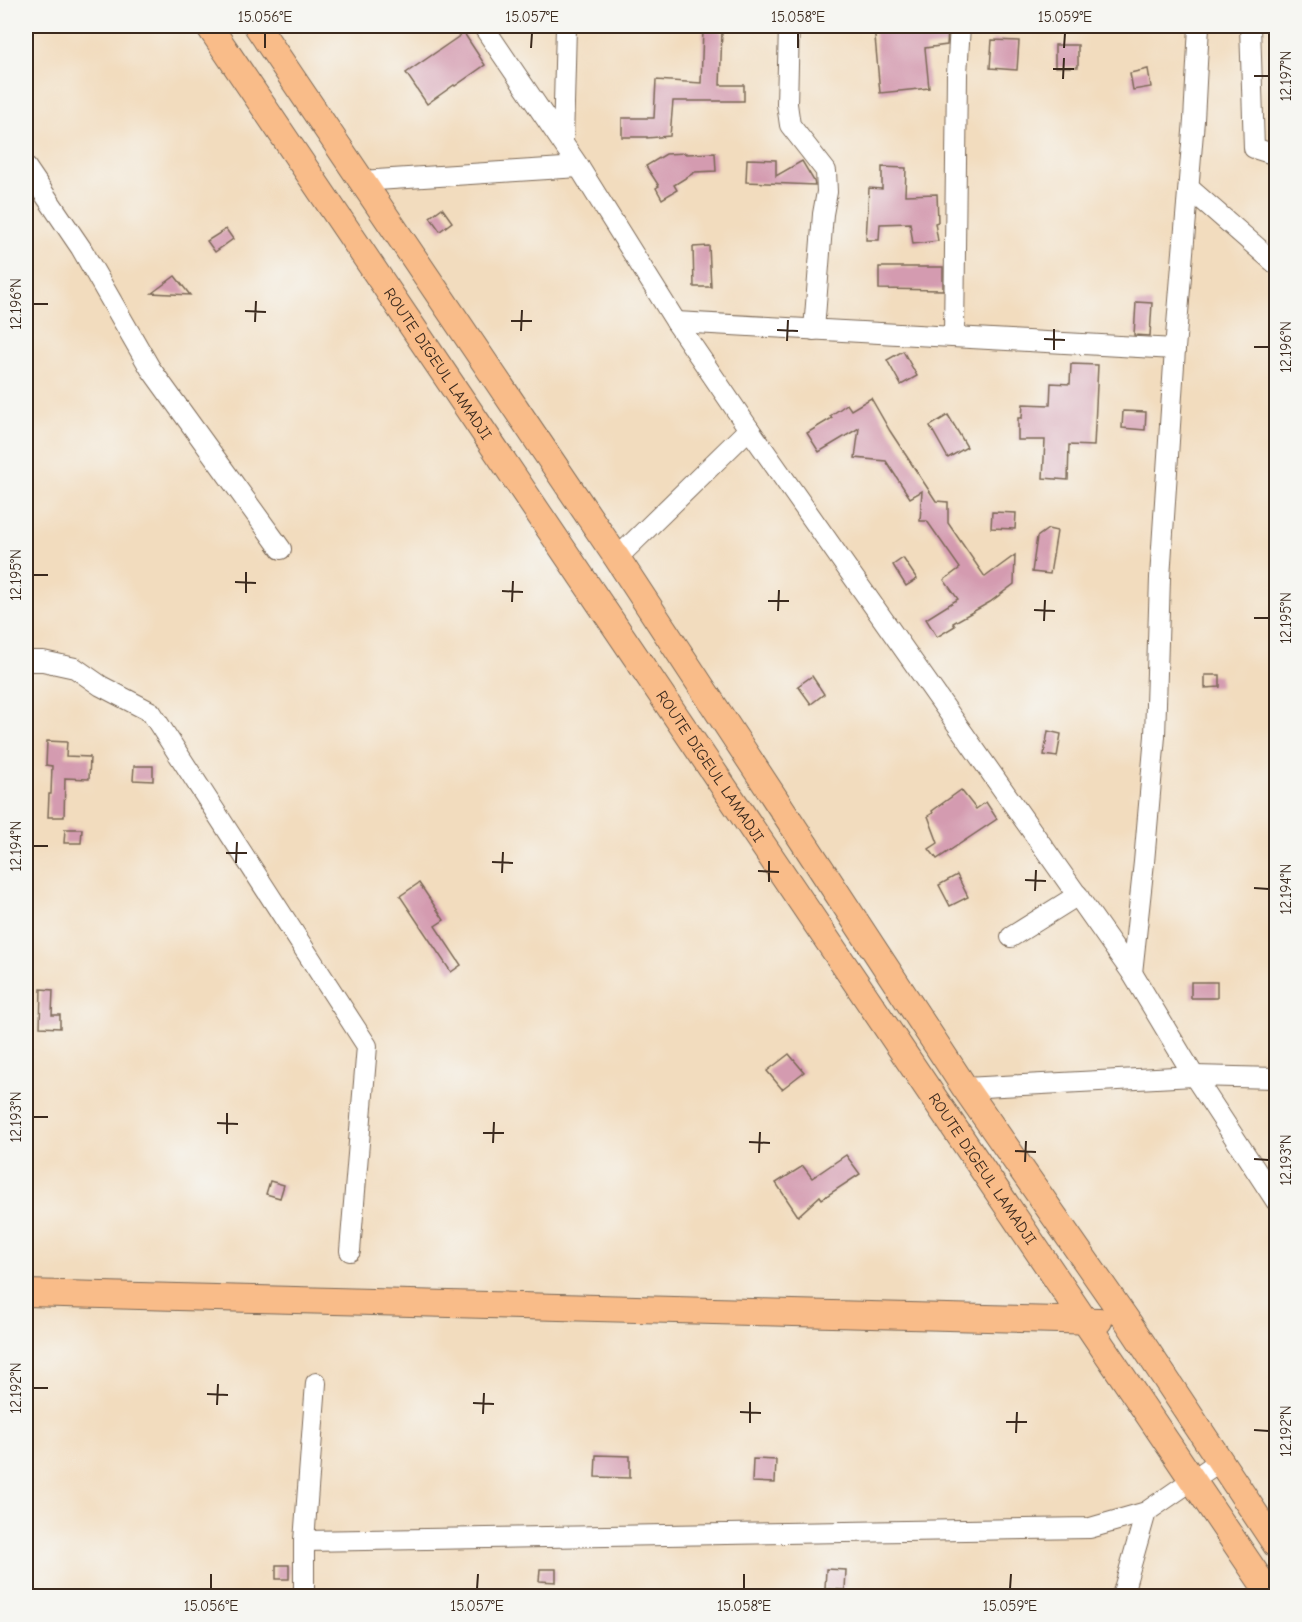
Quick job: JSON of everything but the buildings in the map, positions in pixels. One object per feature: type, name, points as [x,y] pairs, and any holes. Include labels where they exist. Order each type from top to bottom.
[{"type":"main road","name":"ROUTE DIGEUL LAMADJI","points":[[209,26],[1271,1596]]},
{"type":"main road","name":"ROUTE DIGEUL LAMADJI","points":[[257,26],[617,558],[964,1088],[1128,1322],[1276,1545]]},
{"type":"main road","points":[[26,1293],[1128,1322]]},
{"type":"street","points":[[483,26],[579,167],[676,322],[749,429],[1132,973],[1194,1076],[1276,1201]]},
{"type":"street","points":[[562,142],[566,26]]},
{"type":"street","points":[[789,26],[787,115],[790,125],[826,171],[814,330]]},
{"type":"street","points":[[954,337],[957,74],[960,26]]},
{"type":"street","points":[[1132,973],[1155,736],[1160,578],[1199,26]]},
{"type":"street","points":[[1250,26],[1254,148],[1276,155]]},
{"type":"street","points":[[26,167],[81,248],[150,368],[281,549]]},
{"type":"street","points":[[361,181],[579,167]]},
{"type":"street","points":[[1189,188],[1276,264]]},
{"type":"street","points":[[676,322],[1175,349]]},
{"type":"street","points":[[617,558],[749,429]]},
{"type":"street","points":[[26,661],[43,661],[75,668],[101,686],[151,712],[367,1046],[350,1251]]},
{"type":"street","points":[[1011,937],[1078,895]]},
{"type":"street","points":[[964,1088],[1194,1076],[1276,1078]]},
{"type":"street","points":[[304,1596],[304,1541],[316,1383]]},
{"type":"street","points":[[304,1541],[1090,1528],[1146,1512],[1220,1461]]},
{"type":"street","points":[[1122,1596],[1146,1512]]}]
